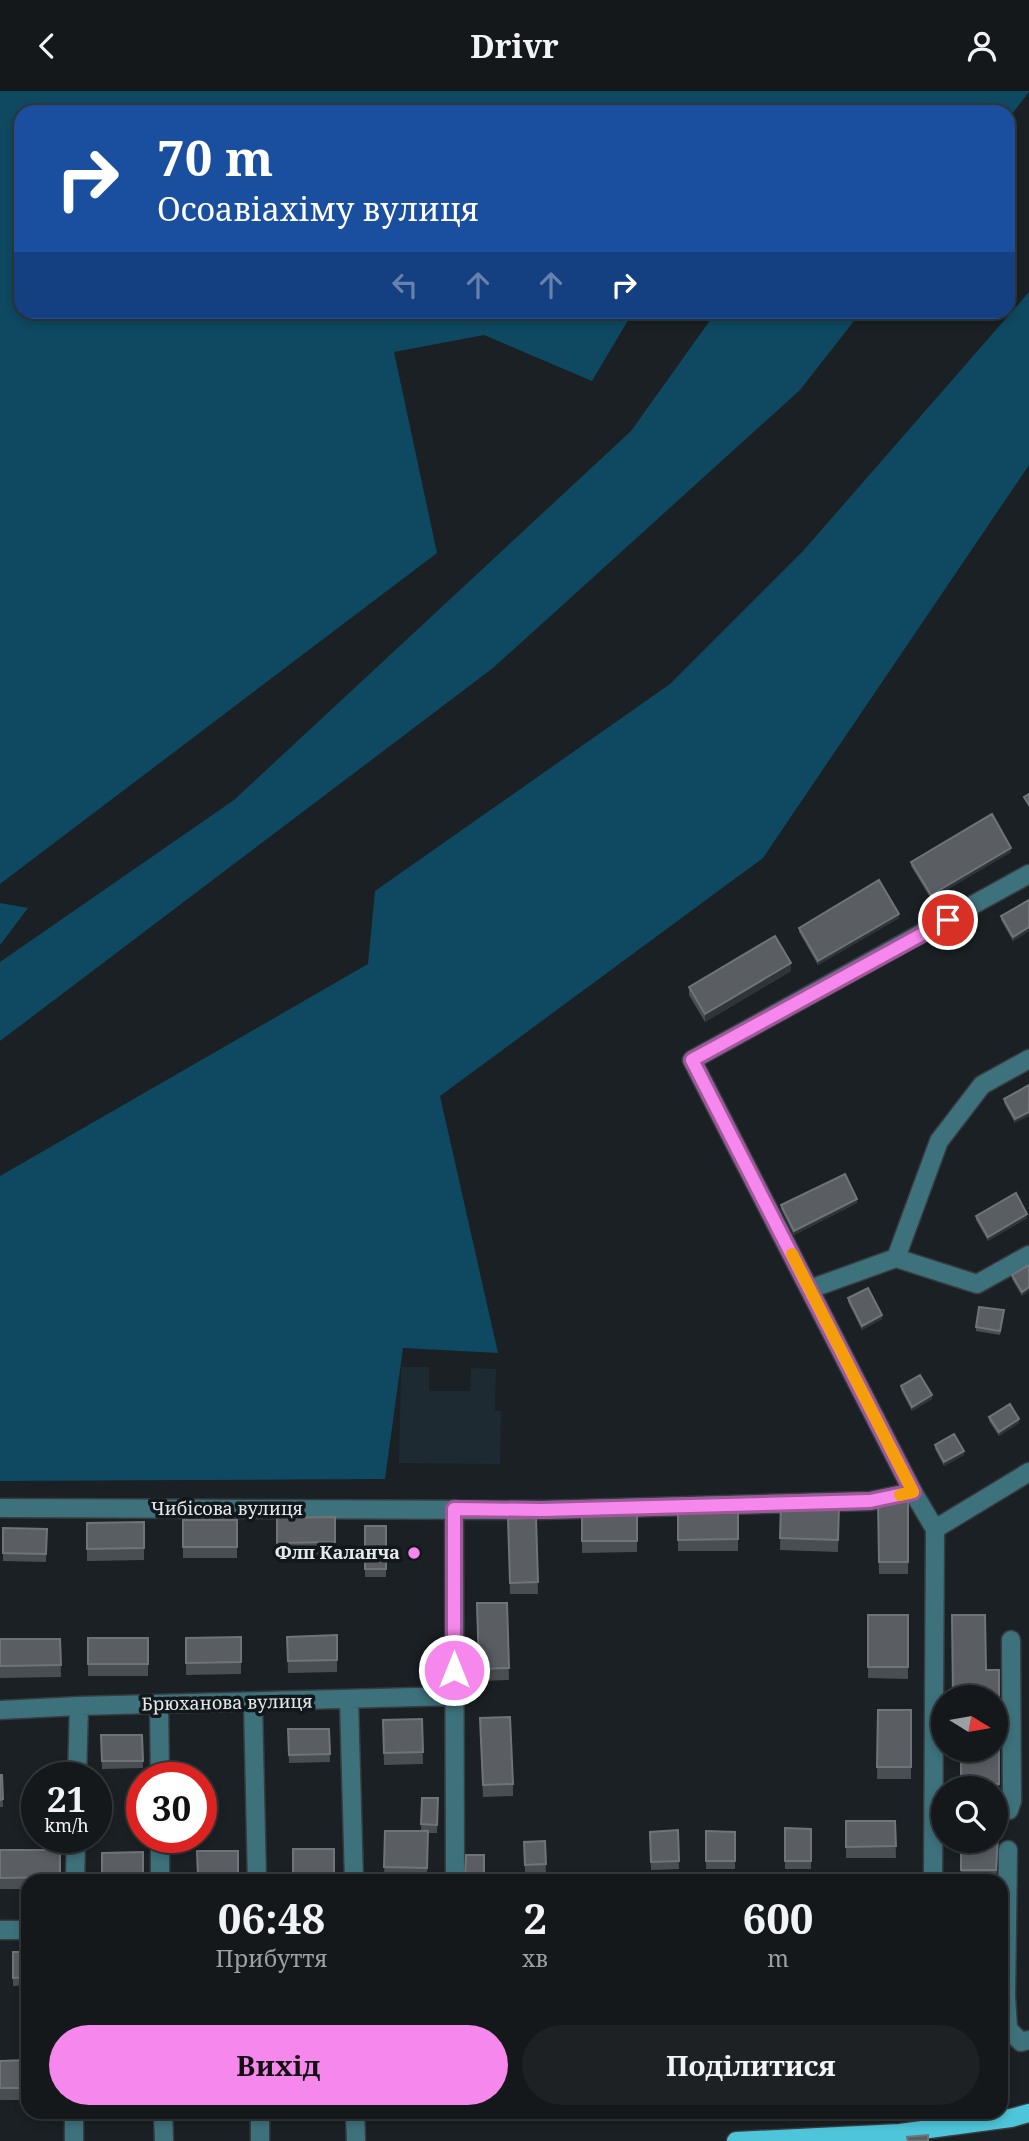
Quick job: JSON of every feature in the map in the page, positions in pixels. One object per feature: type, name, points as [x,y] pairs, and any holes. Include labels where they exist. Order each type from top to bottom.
[{"type":"main road","points":[[1008,2118],[1029,2113]]},
{"type":"main road","points":[[736,2141],[900,2133],[939,2120],[975,2119]]},
{"type":"street","points":[[938,1776],[935,1529],[913,1492],[692,1060],[1029,874]]},
{"type":"street","points":[[897,1258],[939,1141],[982,1085],[1029,1059]]},
{"type":"street","points":[[810,1289],[897,1258],[976,1284],[1029,1255]]},
{"type":"street","points":[[935,1529],[1029,1472]]},
{"type":"street","name":"Чибісова вулиця","points":[[0,1508],[542,1510],[870,1501],[913,1492]]},
{"type":"street","points":[[454,1509],[455,1874]]},
{"type":"street","points":[[1008,1810],[1012,1801],[1011,1640]]},
{"type":"street","name":"Брюханова вулиця","points":[[0,1710],[454,1696]]},
{"type":"street","points":[[349,1700],[354,1874]]},
{"type":"street","points":[[253,1703],[257,1874]]},
{"type":"street","points":[[159,1704],[160,1762]]},
{"type":"street","points":[[77,1762],[79,1706]]},
{"type":"street","points":[[75,1874],[76,1853]]},
{"type":"street","points":[[160,1853],[160,1874]]},
{"type":"street","points":[[934,1874],[935,1853]]},
{"type":"street","points":[[1006,1874],[1008,1853]]},
{"type":"street","points":[[0,1930],[21,1930]]},
{"type":"street","points":[[1008,2029],[1021,2042],[1029,2040]]},
{"type":"street","points":[[74,2119],[74,2141]]},
{"type":"street","points":[[163,2119],[164,2141]]},
{"type":"street","points":[[260,2119],[260,2141]]},
{"type":"street","points":[[355,2119],[355,2141]]},
{"type":"shaded area","points":[[0,91],[1029,91],[1015,110],[1015,105],[14,105],[14,319],[629,319],[592,381],[484,335],[394,352],[437,553],[0,884]]},
{"type":"shaded area","points":[[1029,292],[1029,465],[763,858],[440,1096],[498,1353],[403,1348],[385,1479],[0,1481],[0,1176],[368,964],[375,891],[670,684],[803,551],[1005,319],[1015,319],[1015,308]]},
{"type":"shaded area","points":[[711,319],[856,319],[800,390],[493,668],[0,1041],[0,962],[234,800],[631,431]]},
{"type":"shaded area","points":[[0,903],[28,908],[0,945]]},
{"type":"shaded area","points":[[401,1367],[429,1367],[429,1391],[470,1391],[471,1368],[496,1369],[495,1411],[501,1411],[500,1464],[399,1463]]},
{"type":"building","points":[[992,814],[1011,848],[931,895],[911,862]]},
{"type":"building","points":[[879,880],[899,914],[818,961],[799,928]]},
{"type":"building","points":[[1029,900],[1029,927],[1013,937],[1001,916]]},
{"type":"building","points":[[775,936],[791,963],[705,1014],[689,987]]},
{"type":"building","points":[[1029,1085],[1029,1112],[1015,1119],[1004,1099]]},
{"type":"building","points":[[845,1174],[857,1199],[794,1231],[781,1205]]},
{"type":"building","points":[[1016,1193],[1027,1214],[988,1237],[976,1216]]},
{"type":"building","points":[[1029,1265],[1029,1287],[1022,1292],[1012,1275]]},
{"type":"building","points":[[868,1288],[882,1315],[862,1326],[848,1298]]},
{"type":"building","points":[[979,1307],[1004,1310],[1000,1331],[976,1327]]},
{"type":"building","points":[[920,1375],[932,1395],[912,1407],[901,1386]]},
{"type":"building","points":[[1010,1404],[1019,1419],[999,1432],[989,1417]]},
{"type":"building","points":[[954,1434],[964,1451],[944,1462],[935,1445]]},
{"type":"building","points":[[878,1501],[908,1501],[908,1562],[879,1562]]},
{"type":"building","points":[[738,1504],[738,1539],[678,1540],[678,1506]]},
{"type":"building","points":[[781,1504],[839,1506],[838,1540],[780,1538]]},
{"type":"building","points":[[637,1507],[637,1541],[582,1541],[582,1509]]},
{"type":"building","points":[[335,1517],[335,1542],[277,1543],[277,1518]]},
{"type":"building","points":[[536,1518],[538,1582],[510,1583],[508,1519]]},
{"type":"building","points":[[183,1520],[237,1520],[237,1547],[183,1547]]},
{"type":"building","points":[[144,1522],[144,1548],[87,1549],[87,1523]]},
{"type":"building","points":[[365,1526],[386,1526],[386,1569],[365,1569]]},
{"type":"building","points":[[3,1528],[47,1529],[46,1554],[3,1553]]},
{"type":"building","points":[[477,1603],[507,1603],[509,1668],[479,1669]]},
{"type":"building","points":[[868,1615],[908,1615],[908,1667],[868,1667]]},
{"type":"building","points":[[952,1615],[985,1615],[986,1670],[999,1670],[999,1685],[953,1685]]},
{"type":"building","points":[[337,1635],[337,1660],[288,1661],[287,1637]]},
{"type":"building","points":[[241,1637],[241,1662],[186,1663],[186,1638]]},
{"type":"building","points":[[88,1638],[148,1638],[148,1664],[88,1664]]},
{"type":"building","points":[[0,1639],[60,1639],[61,1665],[0,1666]]},
{"type":"building","points":[[878,1710],[911,1710],[911,1767],[877,1767]]},
{"type":"building","points":[[510,1717],[513,1784],[483,1785],[480,1718]]},
{"type":"building","points":[[422,1719],[423,1752],[384,1753],[383,1720]]},
{"type":"building","points":[[288,1729],[329,1729],[330,1754],[289,1755]]},
{"type":"building","points":[[101,1735],[142,1735],[143,1761],[102,1761]]},
{"type":"building","points":[[961,1762],[999,1762],[999,1776],[961,1776]]},
{"type":"building","points":[[0,1775],[3,1799],[0,1800]]},
{"type":"building","points":[[422,1798],[438,1798],[437,1825],[421,1824]]},
{"type":"building","points":[[846,1821],[895,1821],[896,1846],[846,1847]]},
{"type":"building","points":[[785,1828],[811,1829],[811,1861],[785,1861]]},
{"type":"building","points":[[678,1830],[679,1861],[651,1862],[650,1832]]},
{"type":"building","points":[[385,1831],[428,1831],[427,1868],[384,1867]]},
{"type":"building","points":[[706,1831],[735,1832],[735,1861],[706,1861]]},
{"type":"building","points":[[545,1841],[546,1864],[525,1865],[524,1842]]},
{"type":"building","points":[[293,1849],[334,1849],[334,1874],[293,1874]]},
{"type":"building","points":[[0,1850],[60,1853],[60,1874],[21,1874],[21,1878],[0,1878]]},
{"type":"building","points":[[238,1851],[238,1874],[198,1874],[197,1853]]},
{"type":"building","points":[[102,1853],[143,1853],[143,1874],[102,1874]]},
{"type":"building","points":[[961,1853],[997,1853],[996,1870],[961,1870]]},
{"type":"building","points":[[466,1855],[484,1855],[484,1874],[465,1874]]},
{"type":"building","points":[[13,1952],[21,1952],[21,1977],[13,1978]]},
{"type":"building","points":[[21,2060],[21,2088],[0,2088],[0,2061]]},
{"type":"building","points":[[928,2135],[928,2141],[908,2141],[907,2137]]},
{"type":"slow traffic","points":[[792,1254],[913,1492],[900,1495]]},
{"type":"place","name":"Флп Каланча","points":[[414,1553]]},
{"type":"route","points":[[454,1670],[454,1509],[542,1510],[870,1501],[913,1492],[692,1060],[948,920]]}]
